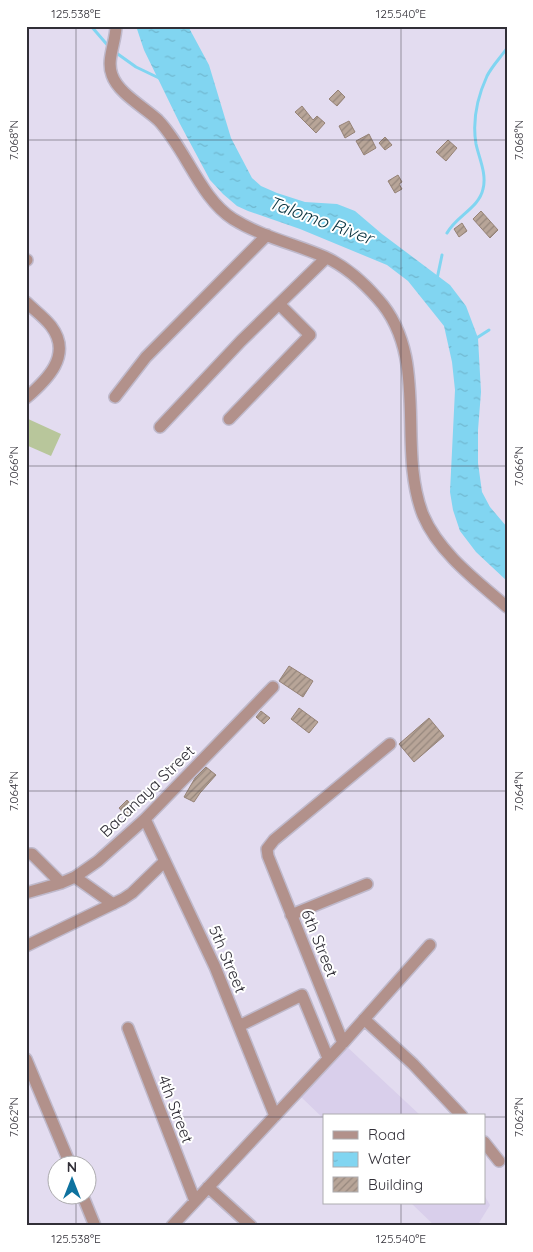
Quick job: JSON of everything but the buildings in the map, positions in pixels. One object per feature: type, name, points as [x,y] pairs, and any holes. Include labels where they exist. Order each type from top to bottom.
[{"type":"street","points":[[116,29],[110,61],[112,76],[116,83],[170,134],[214,202],[232,218],[267,235],[326,258],[342,267],[360,281],[392,317],[402,338],[406,362],[414,479],[417,496],[424,516],[443,547],[507,608]]},
{"type":"street","points":[[115,397],[146,358],[267,235]]},
{"type":"street","points":[[160,427],[241,341],[326,258]]},
{"type":"street","points":[[26,302],[55,332],[58,346],[58,361],[55,368],[26,398]]},
{"type":"street","points":[[229,419],[310,335],[279,304]]},
{"type":"street","name":"Bacanaya Street","points":[[26,893],[75,877],[98,862],[145,819],[273,687]]},
{"type":"street","name":"6th Street","points":[[342,1043],[268,856],[267,849],[274,840],[390,744]]},
{"type":"street","name":"5th Street","points":[[145,819],[215,967],[275,1116]]},
{"type":"street","points":[[26,854],[32,854],[61,883]]},
{"type":"street","points":[[26,946],[114,904],[132,893],[165,861]]},
{"type":"street","points":[[75,877],[114,904]]},
{"type":"street","points":[[291,915],[367,884]]},
{"type":"street","points":[[172,1226],[430,945]]},
{"type":"street","points":[[239,1026],[302,995],[328,1058]]},
{"type":"street","points":[[364,1019],[413,1064],[460,1114]]},
{"type":"street","name":"4th Street","points":[[128,1028],[195,1201]]},
{"type":"street","points":[[26,1059],[66,1154]]},
{"type":"street","points":[[486,1145],[499,1161]]},
{"type":"street","points":[[208,1187],[251,1226]]},
{"type":"street","points":[[86,1204],[95,1226]]},
{"type":"shaded area","points":[[345,1045],[419,1114],[323,1114],[323,1118],[299,1095]]},
{"type":"shaded area","points":[[486,1198],[490,1205],[477,1226],[435,1226],[412,1204],[486,1204]]},
{"type":"green space","points":[[26,418],[61,434],[51,456],[26,445]]},
{"type":"water","name":"Talomo River","points":[[136,26],[188,26],[209,65],[231,138],[252,178],[261,186],[305,202],[337,204],[355,211],[382,234],[450,285],[466,306],[478,338],[481,392],[478,463],[482,492],[490,507],[507,527],[507,581],[476,552],[460,531],[453,510],[450,492],[455,390],[452,362],[444,326],[408,281],[387,265],[300,229],[248,211],[237,206],[223,194],[210,180],[180,124],[144,50]]},
{"type":"waterway","points":[[91,26],[110,48]]},
{"type":"waterway","points":[[447,233],[481,196],[484,183],[475,135],[476,109],[487,76],[507,48]]},
{"type":"waterway","points":[[115,52],[136,67],[159,78]]},
{"type":"waterway","points":[[437,279],[442,255]]},
{"type":"waterway","points":[[475,339],[489,330]]}]
